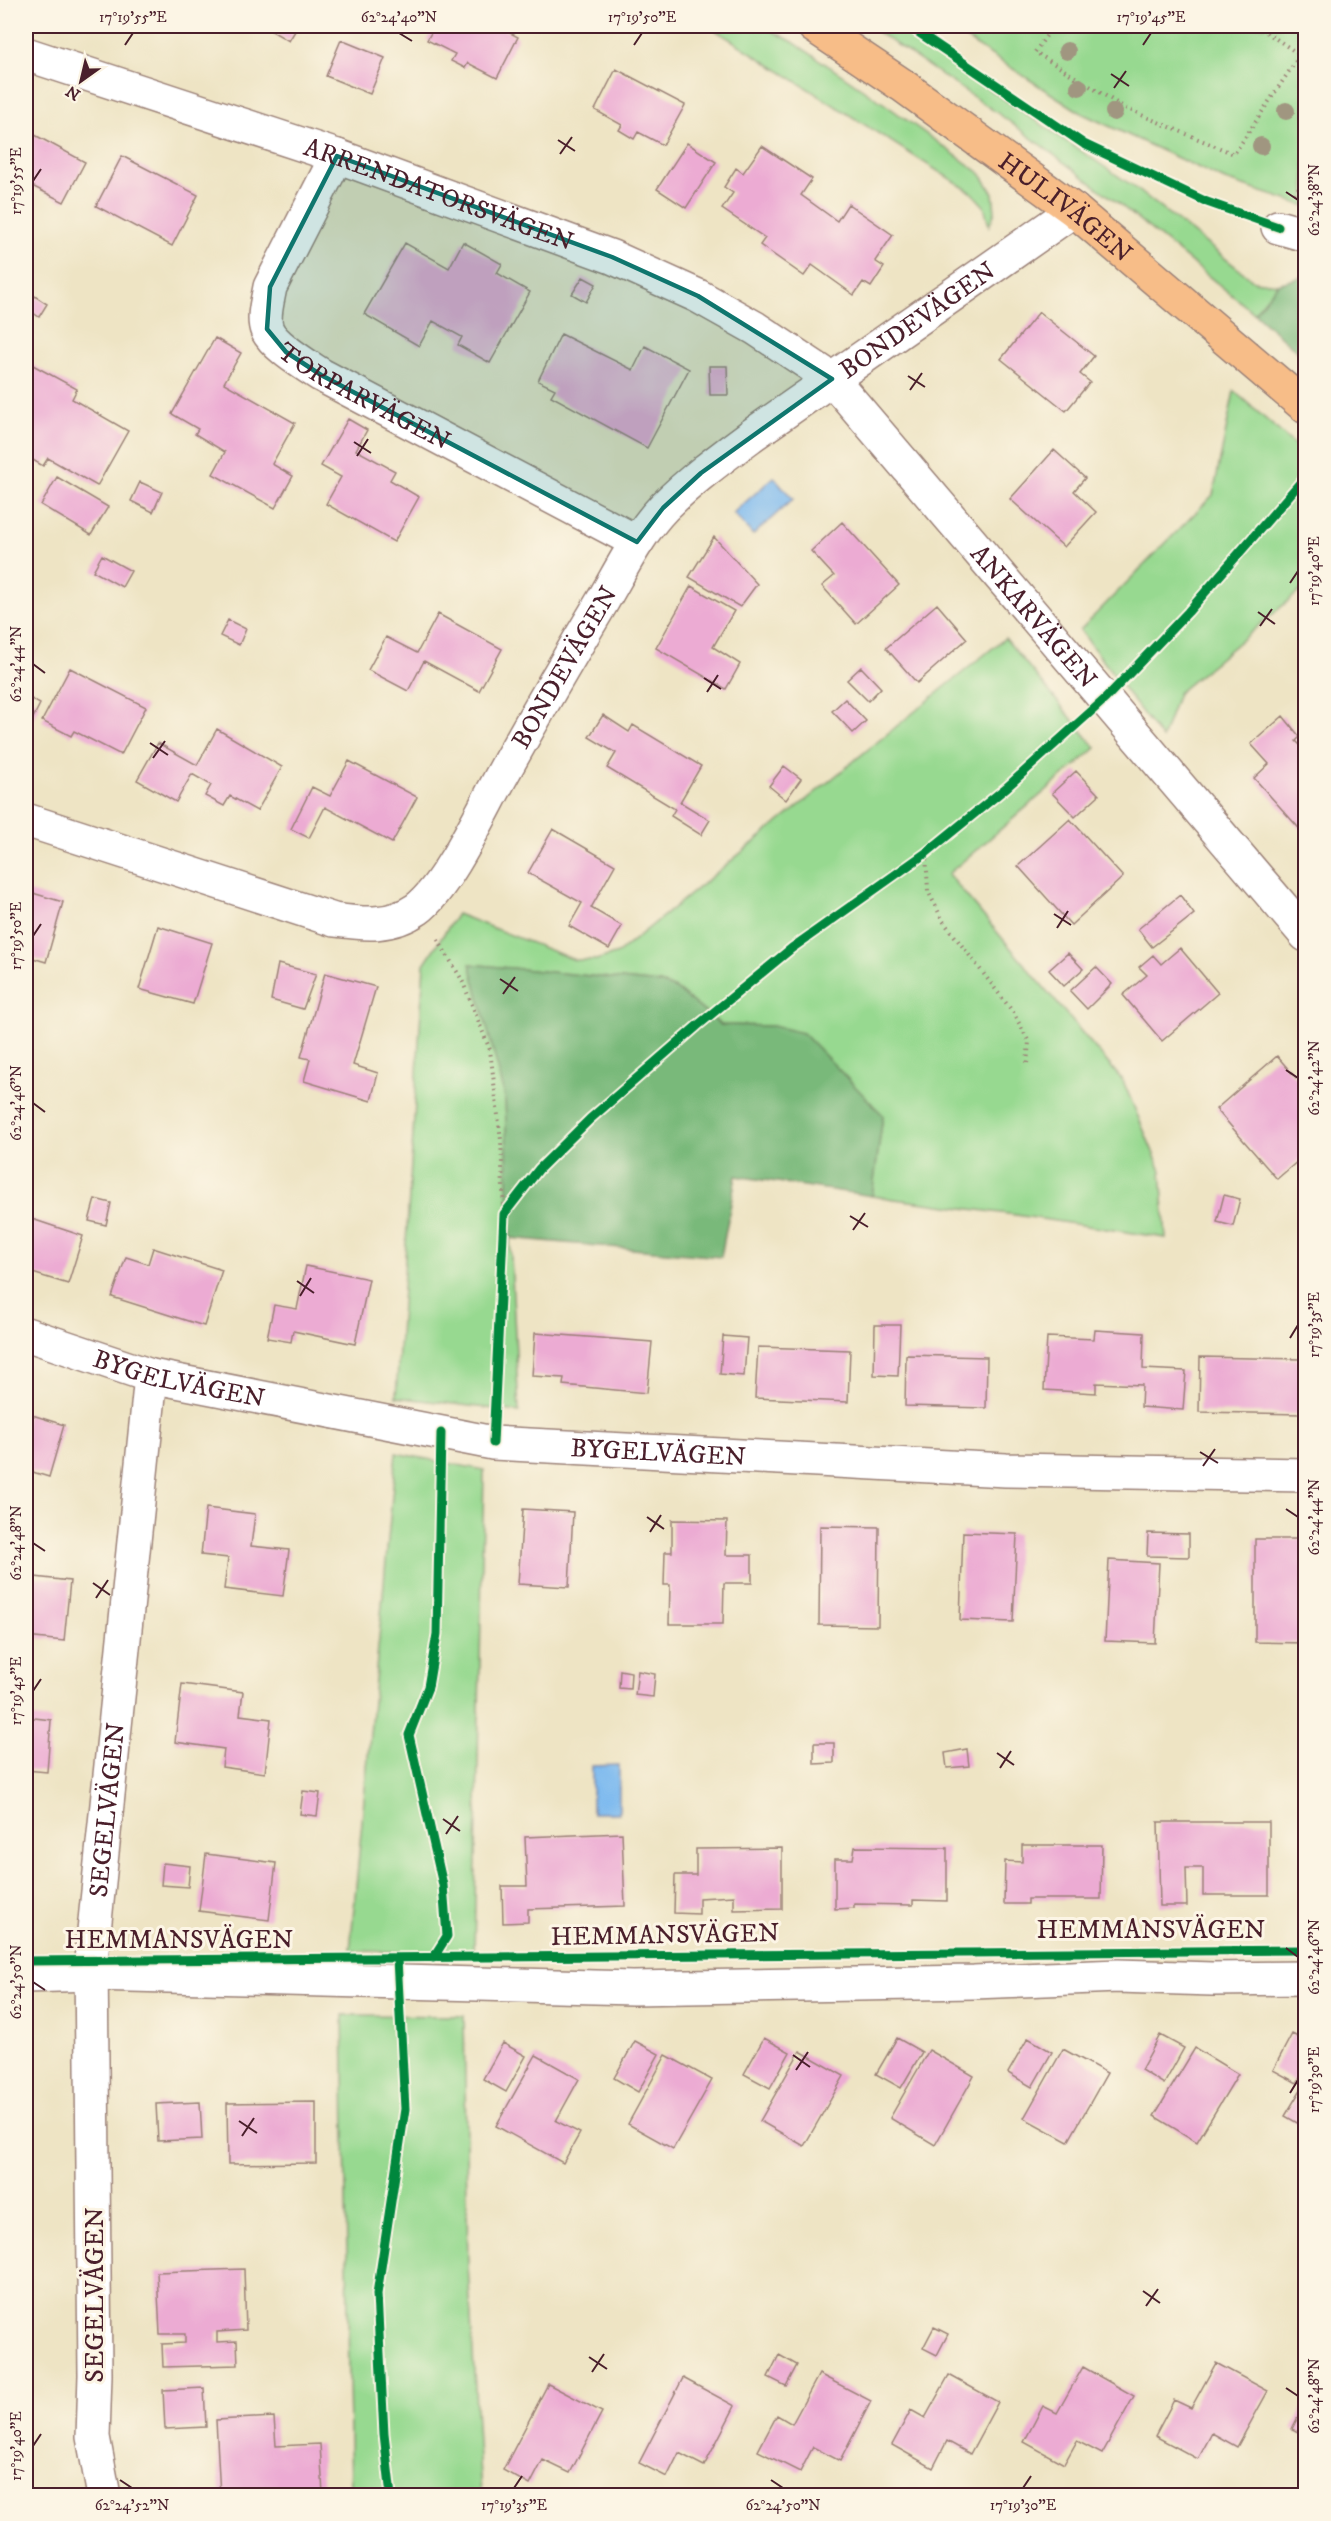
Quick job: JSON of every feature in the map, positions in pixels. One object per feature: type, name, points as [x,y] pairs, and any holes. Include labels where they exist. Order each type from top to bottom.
[{"type":"main road","name":"HULIVÄGEN","points":[[814,26],[912,92],[1074,210],[1305,407]]},
{"type":"street","name":"ARRENDATORSVÄGEN","points":[[26,54],[337,156],[612,257],[708,302],[755,328],[832,379]]},
{"type":"street","name":"TORPARVÄGEN","points":[[337,156],[270,287],[267,329],[286,352],[321,375],[637,542]]},
{"type":"street","name":"BONDEVÄGEN","points":[[26,820],[334,920],[371,925],[396,920],[418,908],[435,889],[458,856],[531,723],[637,542],[663,508],[701,473],[1074,210]]},
{"type":"street","name":"ANKARVÄGEN","points":[[832,379],[1305,935]]},
{"type":"street","name":"BYGELVÄGEN","points":[[26,1334],[151,1376],[493,1443],[1006,1470],[1305,1475]]},
{"type":"street","name":"SEGELVÄGEN","points":[[104,2496],[93,2438],[95,2375],[91,1960],[151,1376]]},
{"type":"street","name":"HEMMANSVÄGEN","points":[[26,1976],[92,1974],[633,1988],[974,1982],[1118,1976],[1212,1979],[1305,1978]]},
{"type":"path","points":[[1053,26],[1035,52],[1125,108],[1234,154],[1300,55],[1257,26]]},
{"type":"path","points":[[917,860],[935,846]]},
{"type":"path","points":[[926,853],[928,891],[943,921],[1013,1012],[1029,1042],[1028,1064]]},
{"type":"path","points":[[418,908],[462,980],[490,1050],[501,1140],[503,1226]]},
{"type":"path","points":[[504,1214],[515,1198]]},
{"type":"highlighted area","points":[[337,156],[612,257],[698,296],[832,379],[701,473],[663,508],[637,542],[321,375],[286,352],[267,329],[270,287]]},
{"type":"green space","points":[[709,26],[763,26],[793,42],[886,105],[980,173],[993,193],[995,212],[989,226],[984,206],[971,192]]},
{"type":"green space","points":[[869,26],[895,26],[1133,186],[1254,281],[1278,284],[1254,313],[1118,203],[1006,119]]},
{"type":"green space","points":[[946,26],[1305,26],[1305,206],[1225,180],[1083,114]]},
{"type":"green space","points":[[1306,276],[1305,358],[1254,313],[1278,284]]},
{"type":"green space","points":[[1234,391],[1305,454],[1305,587],[1178,693],[1162,739],[1080,630],[1213,495]]},
{"type":"green space","points":[[1005,638],[1096,748],[948,874],[1123,1081],[1161,1171],[1166,1238],[872,1196],[883,1115],[773,1026],[721,1025],[676,989],[660,983],[471,964],[505,1095],[519,1412],[396,1397],[424,964],[457,914],[575,960],[596,960],[618,953]]},
{"type":"green space","points":[[470,964],[660,983],[676,989],[721,1025],[773,1026],[803,1033],[883,1115],[872,1196],[736,1176],[721,1257],[510,1238],[505,1095]]},
{"type":"green space","points":[[396,1453],[484,1470],[474,1953],[350,1951]]},
{"type":"green space","points":[[343,2015],[464,2016],[468,2265],[481,2495],[351,2495]]},
{"type":"water","points":[[774,477],[793,499],[753,535],[733,513]]},
{"type":"water","points":[[619,1765],[619,1813],[592,1813],[592,1766]]},
{"type":"building","points":[[263,26],[298,26],[289,41]]},
{"type":"building","points":[[435,26],[497,26],[518,37],[497,78],[468,63],[465,68],[451,61],[455,54],[427,40]]},
{"type":"building","points":[[341,40],[385,58],[370,94],[326,76]]},
{"type":"building","points":[[616,69],[685,105],[663,145],[638,132],[634,139],[619,130],[622,125],[595,110]]},
{"type":"building","points":[[33,134],[85,162],[64,202],[26,183],[26,148]]},
{"type":"building","points":[[687,143],[716,162],[686,208],[657,189]]},
{"type":"building","points":[[762,146],[812,179],[801,195],[837,221],[848,204],[893,235],[875,261],[884,267],[871,287],[863,282],[854,295],[812,265],[804,276],[760,245],[765,238],[722,209],[733,193],[724,187],[736,168],[743,173]]},
{"type":"building","points":[[122,156],[198,195],[172,246],[96,206]]},
{"type":"building","points":[[463,242],[502,264],[497,273],[530,292],[490,363],[458,345],[462,337],[433,321],[419,346],[364,314],[405,243],[449,268]]},
{"type":"building","points":[[583,277],[596,284],[586,302],[572,294]]},
{"type":"building","points":[[30,293],[47,304],[39,317],[26,308],[26,300]]},
{"type":"building","points":[[1039,312],[1094,356],[1080,374],[1090,382],[1066,411],[1001,359]]},
{"type":"building","points":[[561,334],[633,370],[645,346],[689,369],[647,448],[551,396],[555,389],[538,381]]},
{"type":"building","points":[[215,338],[241,353],[224,383],[295,423],[272,464],[293,476],[275,508],[213,474],[225,452],[195,434],[198,429],[172,414]]},
{"type":"building","points":[[31,364],[77,389],[72,399],[128,431],[97,486],[48,458],[43,466],[26,456],[26,373]]},
{"type":"building","points":[[709,366],[727,366],[728,395],[710,395]]},
{"type":"building","points":[[348,419],[367,430],[356,450],[395,471],[390,480],[419,497],[394,542],[326,504],[341,477],[321,466]]},
{"type":"building","points":[[1054,450],[1085,478],[1074,491],[1096,512],[1064,547],[1010,499]]},
{"type":"building","points":[[57,477],[108,507],[91,535],[41,505]]},
{"type":"building","points":[[140,482],[162,492],[153,512],[131,501]]},
{"type":"building","points":[[842,522],[899,585],[856,624],[822,586],[834,576],[811,551]]},
{"type":"building","points":[[714,537],[757,584],[740,607],[689,577]]},
{"type":"building","points":[[102,555],[131,571],[122,587],[93,571]]},
{"type":"building","points":[[691,586],[734,611],[713,647],[740,664],[726,689],[656,648]]},
{"type":"building","points":[[937,604],[967,639],[917,683],[886,648]]},
{"type":"building","points":[[438,614],[502,649],[479,691],[424,661],[408,691],[368,670],[386,637],[417,653]]},
{"type":"building","points":[[228,620],[246,629],[239,645],[220,636]]},
{"type":"building","points":[[861,667],[881,688],[868,701],[847,680]]},
{"type":"building","points":[[70,668],[146,707],[121,755],[74,731],[71,736],[42,721]]},
{"type":"building","points":[[26,696],[40,704],[26,732]]},
{"type":"building","points":[[845,699],[866,721],[853,733],[832,711]]},
{"type":"building","points":[[603,715],[629,732],[633,725],[701,766],[680,802],[710,820],[701,835],[671,816],[675,809],[607,768],[616,753],[589,737]]},
{"type":"building","points":[[1283,716],[1300,737],[1296,741],[1306,751],[1306,836],[1254,778],[1269,764],[1251,744]]},
{"type":"building","points":[[217,729],[282,767],[257,811],[230,796],[224,806],[205,796],[211,785],[192,774],[176,802],[137,780],[158,743],[197,765]]},
{"type":"building","points":[[349,761],[417,797],[392,843],[325,807],[309,838],[291,829],[312,787],[330,796]]},
{"type":"building","points":[[784,766],[801,779],[786,800],[769,786]]},
{"type":"building","points":[[1076,771],[1099,795],[1075,817],[1052,793]]},
{"type":"building","points":[[1070,819],[1123,877],[1071,925],[1018,866]]},
{"type":"building","points":[[553,829],[615,865],[591,908],[622,926],[609,949],[569,926],[582,903],[528,873]]},
{"type":"building","points":[[26,891],[63,902],[46,962],[26,956]]},
{"type":"building","points":[[1180,895],[1194,914],[1152,947],[1138,929]]},
{"type":"building","points":[[158,926],[212,943],[193,1004],[139,989]]},
{"type":"building","points":[[1180,948],[1218,993],[1162,1041],[1123,995],[1147,975],[1139,967],[1153,955],[1161,964]]},
{"type":"building","points":[[1068,953],[1083,969],[1064,986],[1049,970]]},
{"type":"building","points":[[278,964],[316,974],[303,1009],[271,1000]]},
{"type":"building","points":[[1096,967],[1112,984],[1087,1009],[1070,991]]},
{"type":"building","points":[[325,973],[376,987],[353,1065],[378,1073],[371,1101],[304,1081],[310,1059],[301,1057]]},
{"type":"building","points":[[1277,1056],[1296,1078],[1303,1073],[1306,1076],[1306,1154],[1277,1179],[1216,1109]]},
{"type":"building","points":[[1224,1195],[1240,1199],[1233,1226],[1217,1222]]},
{"type":"building","points":[[95,1199],[111,1203],[106,1225],[89,1221]]},
{"type":"building","points":[[26,1217],[83,1236],[68,1284],[26,1271]]},
{"type":"building","points":[[153,1248],[222,1270],[204,1326],[112,1297],[126,1257],[148,1264]]},
{"type":"building","points":[[306,1266],[369,1279],[355,1344],[293,1331],[291,1342],[267,1338],[274,1305],[297,1309]]},
{"type":"building","points":[[875,1325],[900,1325],[898,1376],[874,1375]]},
{"type":"building","points":[[1095,1330],[1144,1333],[1143,1369],[1186,1371],[1183,1410],[1141,1407],[1142,1385],[1096,1383],[1096,1393],[1044,1390],[1047,1337],[1094,1339]]},
{"type":"building","points":[[535,1333],[652,1342],[647,1393],[563,1385],[564,1378],[532,1376]]},
{"type":"building","points":[[723,1336],[747,1338],[744,1376],[720,1374]]},
{"type":"building","points":[[758,1347],[850,1350],[848,1402],[755,1398]]},
{"type":"building","points":[[906,1355],[987,1357],[986,1408],[905,1406]]},
{"type":"building","points":[[1200,1357],[1302,1359],[1301,1414],[1199,1412]]},
{"type":"building","points":[[26,1413],[64,1425],[49,1477],[26,1470]]},
{"type":"building","points":[[206,1508],[255,1514],[251,1546],[289,1550],[283,1596],[224,1589],[228,1558],[201,1555]]},
{"type":"building","points":[[523,1509],[573,1512],[569,1587],[518,1584]]},
{"type":"building","points":[[672,1520],[727,1521],[726,1555],[752,1555],[752,1583],[724,1583],[723,1624],[669,1624],[670,1585],[664,1585],[665,1552],[672,1552]]},
{"type":"building","points":[[820,1526],[879,1527],[878,1626],[819,1625]]},
{"type":"building","points":[[963,1532],[1017,1534],[1013,1622],[960,1620]]},
{"type":"building","points":[[1148,1533],[1189,1534],[1189,1557],[1147,1556]]},
{"type":"building","points":[[1255,1539],[1306,1539],[1306,1643],[1255,1642]]},
{"type":"building","points":[[1109,1560],[1159,1563],[1155,1643],[1105,1641]]},
{"type":"building","points":[[26,1576],[70,1581],[64,1641],[26,1637]]},
{"type":"building","points":[[620,1670],[631,1672],[630,1689],[619,1688]]},
{"type":"building","points":[[638,1671],[655,1674],[653,1697],[635,1695]]},
{"type":"building","points":[[182,1684],[243,1692],[240,1715],[271,1719],[265,1773],[222,1767],[224,1749],[175,1742]]},
{"type":"building","points":[[26,1717],[51,1720],[47,1772],[26,1770]]},
{"type":"building","points":[[814,1743],[834,1743],[834,1763],[814,1764]]},
{"type":"building","points":[[967,1749],[969,1766],[947,1768],[945,1753]]},
{"type":"building","points":[[303,1791],[320,1793],[317,1816],[300,1814]]},
{"type":"building","points":[[1158,1822],[1269,1822],[1269,1895],[1203,1895],[1203,1868],[1186,1868],[1187,1906],[1160,1906]]},
{"type":"building","points":[[622,1833],[625,1906],[528,1909],[528,1922],[503,1923],[502,1886],[527,1886],[525,1837]]},
{"type":"building","points":[[1022,1845],[1102,1845],[1101,1899],[1028,1899],[1028,1904],[1004,1904],[1005,1861],[1022,1862]]},
{"type":"building","points":[[855,1847],[947,1848],[947,1901],[913,1900],[913,1905],[854,1904],[854,1908],[835,1909],[835,1859],[853,1859]]},
{"type":"building","points":[[782,1848],[782,1909],[734,1910],[734,1896],[699,1898],[699,1914],[674,1913],[675,1875],[696,1875],[696,1849]]},
{"type":"building","points":[[206,1854],[276,1863],[269,1920],[199,1911]]},
{"type":"building","points":[[163,1863],[190,1866],[188,1887],[161,1885]]},
{"type":"building","points":[[1292,2034],[1306,2041],[1306,2067],[1297,2083],[1273,2070]]},
{"type":"building","points":[[1160,2035],[1184,2048],[1164,2084],[1141,2070]]},
{"type":"building","points":[[764,2038],[790,2052],[770,2088],[744,2074]]},
{"type":"building","points":[[897,2038],[922,2052],[901,2088],[876,2074]]},
{"type":"building","points":[[1028,2038],[1052,2052],[1032,2087],[1008,2073]]},
{"type":"building","points":[[635,2041],[659,2054],[638,2092],[614,2078]]},
{"type":"building","points":[[503,2043],[526,2056],[506,2092],[483,2079]]},
{"type":"building","points":[[1195,2048],[1238,2074],[1197,2142],[1154,2116]]},
{"type":"building","points":[[1063,2049],[1107,2073],[1068,2142],[1024,2118]]},
{"type":"building","points":[[929,2050],[974,2076],[935,2145],[890,2118]]},
{"type":"building","points":[[800,2051],[844,2076],[804,2146],[760,2121]]},
{"type":"building","points":[[536,2055],[579,2079],[556,2121],[580,2133],[563,2163],[496,2126]]},
{"type":"building","points":[[666,2055],[712,2080],[673,2149],[628,2124]]},
{"type":"building","points":[[1306,2081],[1306,2128],[1285,2116]]},
{"type":"building","points":[[200,2102],[202,2139],[158,2141],[156,2104]]},
{"type":"building","points":[[316,2102],[316,2163],[228,2164],[227,2103]]},
{"type":"building","points":[[244,2269],[246,2330],[217,2332],[217,2342],[237,2341],[238,2365],[163,2367],[162,2344],[185,2343],[185,2334],[160,2334],[157,2272]]},
{"type":"building","points":[[934,2327],[948,2334],[937,2355],[923,2348]]},
{"type":"building","points":[[779,2355],[797,2365],[786,2386],[768,2377]]},
{"type":"building","points":[[1216,2363],[1268,2391],[1237,2447],[1212,2433],[1198,2459],[1155,2436],[1174,2400],[1191,2408]]},
{"type":"building","points":[[1083,2367],[1134,2396],[1102,2454],[1077,2441],[1064,2464],[1024,2442],[1043,2406],[1057,2413]]},
{"type":"building","points":[[819,2374],[871,2401],[840,2461],[813,2447],[800,2472],[758,2451],[777,2415],[792,2424]]},
{"type":"building","points":[[949,2375],[998,2402],[970,2454],[947,2441],[933,2468],[892,2445],[911,2410],[925,2418]]},
{"type":"building","points":[[683,2378],[735,2406],[704,2466],[679,2453],[667,2477],[639,2463]]},
{"type":"building","points":[[548,2384],[602,2412],[570,2473],[543,2460],[530,2485],[503,2470]]},
{"type":"building","points":[[204,2388],[206,2427],[165,2429],[163,2390]]},
{"type":"building","points":[[1306,2401],[1306,2436],[1292,2429]]},
{"type":"building","points":[[274,2417],[276,2446],[320,2444],[323,2494],[220,2496],[216,2420]]},
{"type":"cycle path","points":[[909,26],[1084,144],[1207,202],[1278,227]]},
{"type":"cycle path","points":[[493,1443],[504,1214],[539,1169],[590,1119],[697,1026],[792,948],[926,853],[1007,787],[1105,699],[1188,612],[1306,476]]},
{"type":"cycle path","points":[[433,1958],[447,1936],[443,1885],[409,1735],[428,1687],[437,1634],[441,1433]]},
{"type":"cycle path","points":[[26,1961],[1306,1950]]},
{"type":"cycle path","points":[[391,2496],[384,2434],[377,2294],[405,2109],[397,1959]]}]
